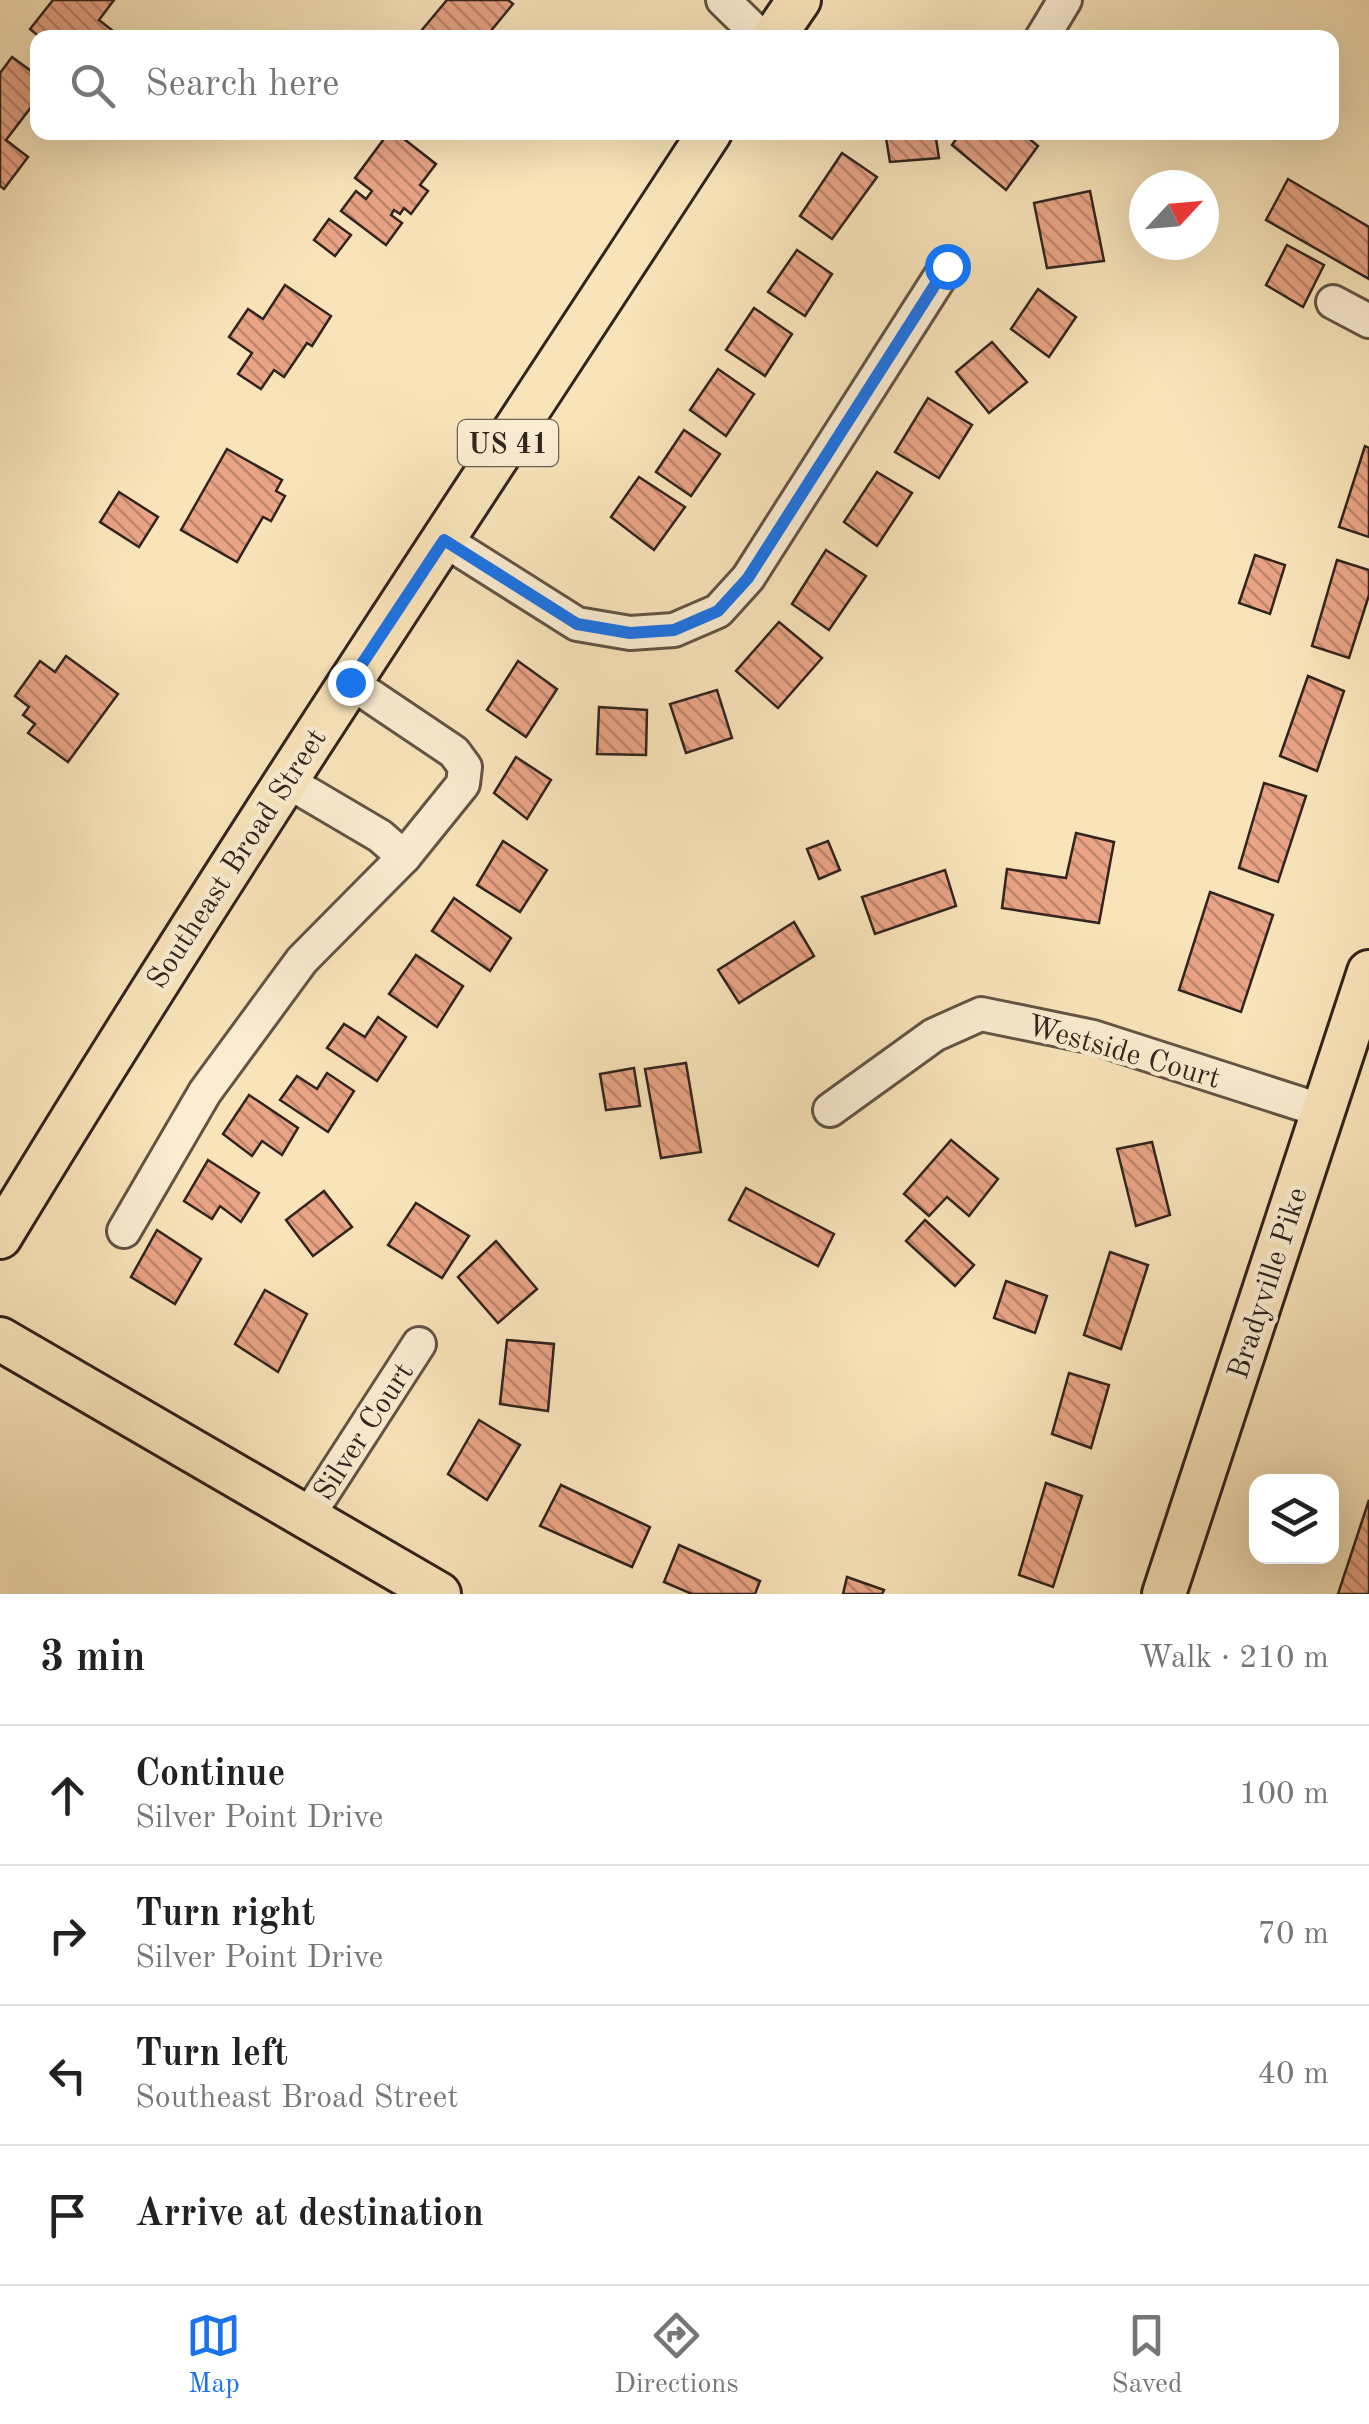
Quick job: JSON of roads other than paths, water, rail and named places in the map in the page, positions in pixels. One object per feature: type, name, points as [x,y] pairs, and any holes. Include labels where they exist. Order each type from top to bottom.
[{"type":"main road","points":[[778,30],[798,0]]},
{"type":"main road","name":"Southeast Broad Street","points":[[0,1236],[285,780],[705,140]]},
{"type":"main road","name":"Bradyville Pike","points":[[1164,1594],[1369,972]]},
{"type":"main road","points":[[0,1339],[440,1594]]},
{"type":"street","points":[[723,0],[754,30]]},
{"type":"street","points":[[1047,30],[1064,0]]},
{"type":"street","points":[[444,540],[577,624],[630,633],[674,630],[718,611],[748,578],[947,266]]},
{"type":"street","points":[[1333,302],[1369,321]]},
{"type":"street","points":[[124,1231],[205,1092],[302,960],[404,857],[463,784],[465,767],[454,752],[350,682]]},
{"type":"street","points":[[285,780],[380,836],[404,857]]},
{"type":"street","name":"Westside Court","points":[[830,1110],[934,1036],[981,1014],[1093,1036],[1323,1112]]},
{"type":"street","name":"Silver Court","points":[[306,1518],[419,1344]]}]
